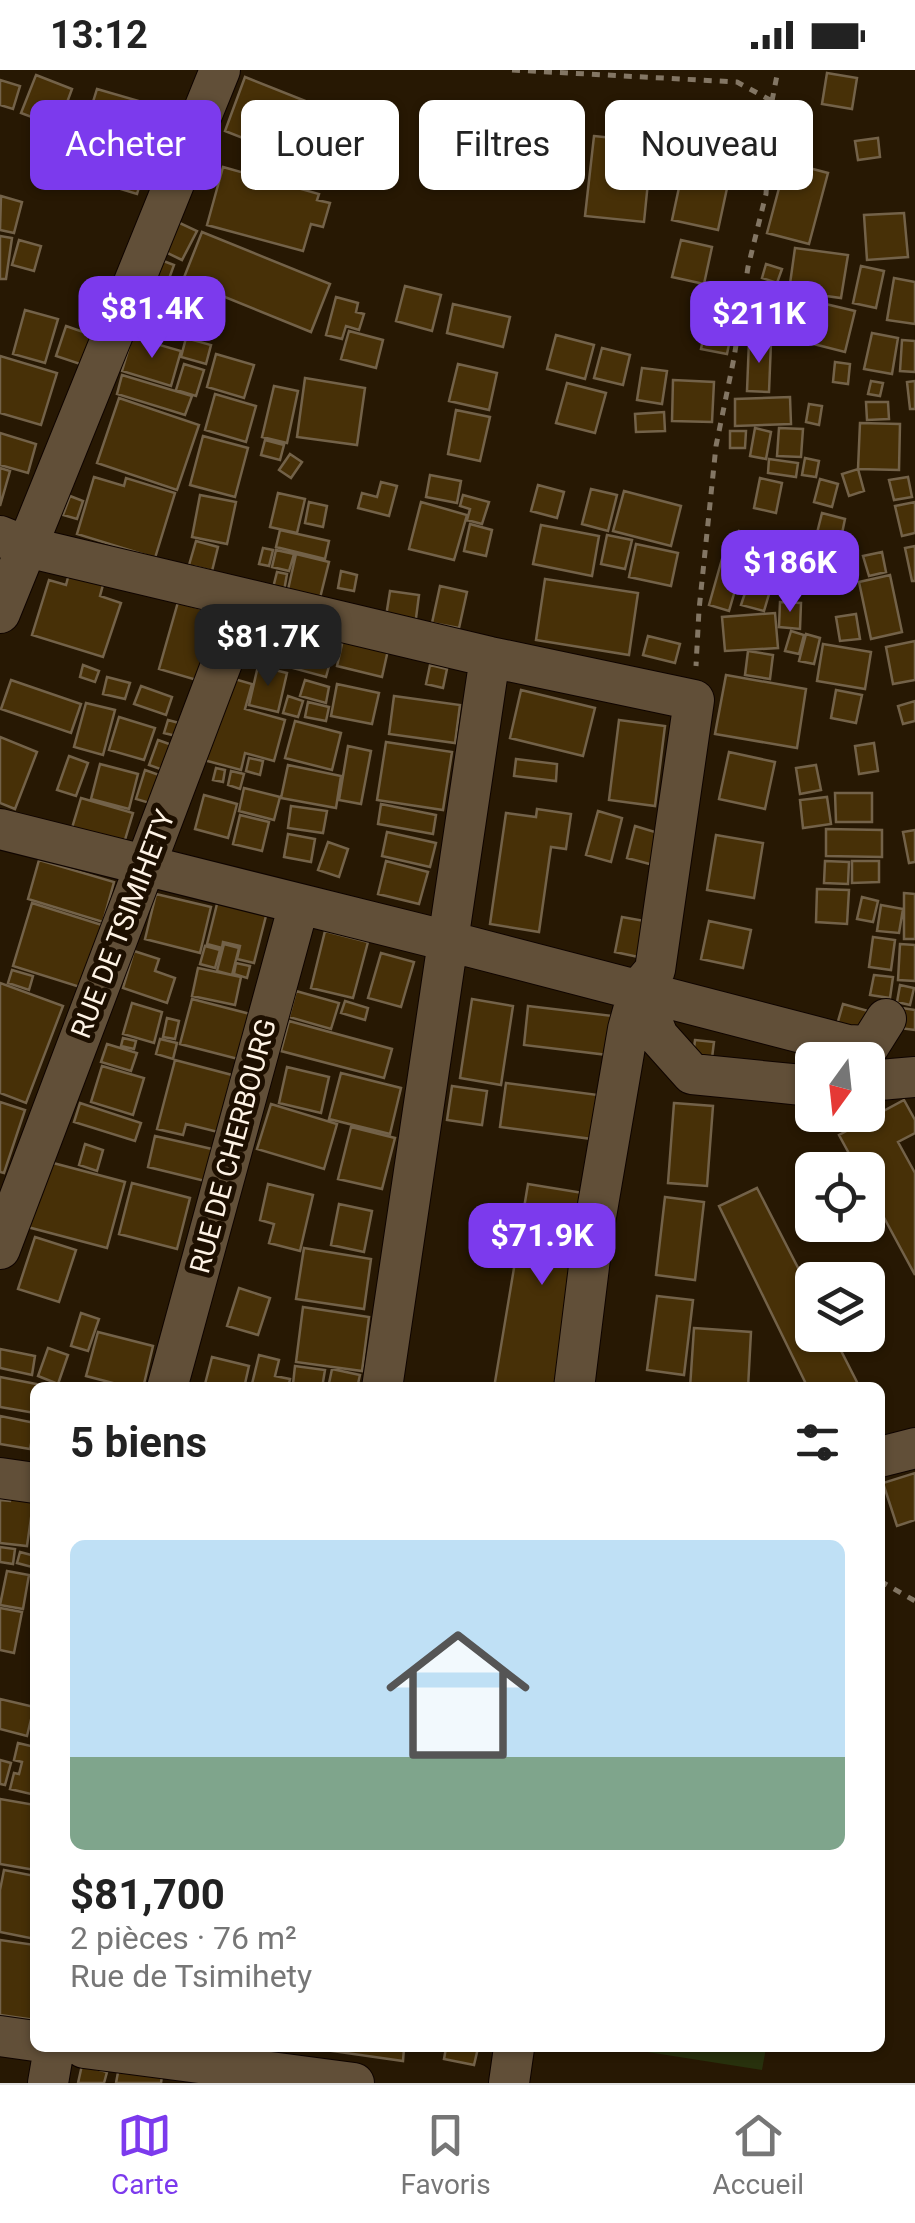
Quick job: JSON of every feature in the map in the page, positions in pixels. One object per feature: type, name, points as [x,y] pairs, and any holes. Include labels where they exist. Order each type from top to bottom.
[{"type":"street","points":[[0,612],[13,541],[220,70]]},
{"type":"street","points":[[13,541],[490,657],[694,700],[655,970],[639,989],[628,1029],[596,1217],[575,1382]]},
{"type":"street","name":"RUE DE TSIMIHETY","points":[[0,1250],[246,599]]},
{"type":"street","points":[[383,1382],[490,657]]},
{"type":"street","points":[[0,829],[848,1045],[869,1046],[886,1019]]},
{"type":"street","name":"RUE DE CHERBOURG","points":[[169,1382],[299,904]]},
{"type":"street","points":[[639,989],[658,1036],[692,1074],[795,1084]]},
{"type":"street","points":[[885,1079],[915,1077]]},
{"type":"street","points":[[885,1456],[915,1448]]},
{"type":"street","points":[[0,1478],[30,1482]]},
{"type":"street","points":[[0,2036],[30,2040]]},
{"type":"street","points":[[48,2083],[53,2052]]},
{"type":"street","points":[[124,2052],[282,2068],[354,2083]]},
{"type":"street","points":[[509,2083],[513,2052]]},
{"type":"path","points":[[512,70],[737,82],[770,100]]},
{"type":"path","points":[[772,100],[778,70]]},
{"type":"path","points":[[694,700],[716,446],[748,267],[766,190]]},
{"type":"path","points":[[885,1584],[915,1601]]},
{"type":"green space","points":[[647,2052],[765,2052],[762,2070]]},
{"type":"building","points":[[827,73],[857,78],[852,109],[822,104]]},
{"type":"building","points":[[36,75],[72,89],[68,100],[30,100],[30,116],[21,113]]},
{"type":"building","points":[[245,77],[303,100],[241,100],[241,137],[225,131]]},
{"type":"building","points":[[0,80],[20,86],[13,109],[0,105]]},
{"type":"building","points":[[97,89],[135,100],[94,100]]},
{"type":"building","points":[[594,136],[605,137],[605,190],[647,190],[644,222],[585,216]]},
{"type":"building","points":[[878,138],[880,157],[858,160],[855,141]]},
{"type":"building","points":[[223,167],[241,172],[241,190],[305,190],[319,194],[317,200],[330,203],[323,227],[311,224],[303,251],[207,225],[217,190],[221,190]]},
{"type":"building","points":[[813,169],[828,173],[809,244],[767,233],[779,190],[813,190]]},
{"type":"building","points":[[678,190],[727,190],[718,230],[672,220]]},
{"type":"building","points":[[1,196],[22,202],[14,233],[0,230]]},
{"type":"building","points":[[904,213],[908,257],[867,260],[864,215]]},
{"type":"building","points":[[169,218],[197,231],[182,260],[155,247]]},
{"type":"building","points":[[202,232],[330,284],[311,332],[183,280]]},
{"type":"building","points":[[0,236],[12,238],[6,279],[0,279]]},
{"type":"building","points":[[19,240],[41,246],[34,271],[12,265]]},
{"type":"building","points":[[681,240],[712,247],[704,284],[672,277]]},
{"type":"building","points":[[795,248],[848,255],[841,298],[789,291]]},
{"type":"building","points":[[153,257],[174,265],[166,287],[145,280]]},
{"type":"building","points":[[766,264],[782,269],[777,283],[762,278]]},
{"type":"building","points":[[861,266],[884,271],[876,308],[853,303]]},
{"type":"building","points":[[894,278],[915,282],[915,324],[887,320]]},
{"type":"building","points":[[756,284],[789,291],[780,335],[747,329]]},
{"type":"building","points":[[147,285],[200,307],[191,327],[138,305]]},
{"type":"building","points":[[405,286],[441,295],[432,331],[396,321]]},
{"type":"building","points":[[336,297],[358,303],[356,312],[364,314],[359,330],[346,326],[342,339],[326,335]]},
{"type":"building","points":[[796,297],[855,311],[845,352],[786,337]]},
{"type":"building","points":[[453,304],[510,317],[503,347],[447,333]]},
{"type":"building","points":[[25,310],[58,319],[45,363],[13,354]]},
{"type":"building","points":[[708,315],[734,320],[727,354],[701,349]]},
{"type":"building","points":[[66,326],[92,335],[83,365],[56,356]]},
{"type":"building","points":[[349,331],[383,340],[376,368],[341,359]]},
{"type":"building","points":[[872,333],[898,338],[892,374],[864,369]]},
{"type":"building","points":[[556,335],[594,345],[585,379],[547,369]]},
{"type":"building","points":[[132,337],[181,351],[171,386],[122,371]]},
{"type":"building","points":[[186,338],[211,345],[206,364],[181,357]]},
{"type":"building","points":[[902,340],[915,341],[915,372],[900,371]]},
{"type":"building","points":[[749,341],[771,342],[769,392],[747,391]]},
{"type":"building","points":[[602,348],[630,355],[623,385],[594,378]]},
{"type":"building","points":[[216,354],[254,365],[244,398],[207,387]]},
{"type":"building","points":[[0,356],[57,373],[41,425],[0,413]]},
{"type":"building","points":[[835,362],[850,364],[848,384],[833,382]]},
{"type":"building","points":[[184,364],[204,370],[196,396],[176,390]]},
{"type":"building","points":[[458,364],[497,373],[489,410],[449,401]]},
{"type":"building","points":[[642,368],[667,371],[662,404],[637,400]]},
{"type":"building","points":[[122,375],[192,396],[185,415],[117,394]]},
{"type":"building","points":[[305,378],[365,388],[357,445],[297,437]]},
{"type":"building","points":[[673,380],[714,382],[712,422],[672,421]]},
{"type":"building","points":[[871,381],[883,383],[880,396],[868,394]]},
{"type":"building","points":[[915,381],[915,409],[910,409],[907,382]]},
{"type":"building","points":[[567,383],[606,393],[595,433],[556,423]]},
{"type":"building","points":[[274,386],[298,391],[287,443],[262,437]]},
{"type":"building","points":[[215,394],[256,406],[246,442],[205,430]]},
{"type":"building","points":[[790,397],[791,424],[735,426],[735,399]]},
{"type":"building","points":[[119,398],[199,425],[177,490],[97,463]]},
{"type":"building","points":[[866,402],[888,402],[889,419],[867,420]]},
{"type":"building","points":[[809,404],[822,406],[819,425],[806,422]]},
{"type":"building","points":[[456,410],[490,417],[480,461],[448,454]]},
{"type":"building","points":[[664,412],[665,431],[636,432],[635,414]]},
{"type":"building","points":[[860,423],[900,424],[899,470],[858,469]]},
{"type":"building","points":[[755,428],[771,432],[766,459],[750,456]]},
{"type":"building","points":[[779,428],[803,429],[801,457],[777,456]]},
{"type":"building","points":[[730,431],[746,431],[745,448],[730,448]]},
{"type":"building","points":[[0,433],[36,444],[28,473],[0,465]]},
{"type":"building","points":[[203,436],[248,448],[235,497],[190,485]]},
{"type":"building","points":[[265,440],[284,445],[280,460],[261,455]]},
{"type":"building","points":[[290,454],[302,462],[291,478],[279,470]]},
{"type":"building","points":[[805,458],[819,461],[816,477],[802,475]]},
{"type":"building","points":[[769,459],[798,463],[796,477],[768,473]]},
{"type":"building","points":[[0,468],[10,471],[0,506]]},
{"type":"building","points":[[858,469],[864,491],[849,496],[842,474]]},
{"type":"building","points":[[430,475],[461,481],[457,503],[426,497]]},
{"type":"building","points":[[94,477],[124,486],[126,478],[175,493],[155,558],[77,534]]},
{"type":"building","points":[[908,477],[912,497],[894,500],[889,480]]},
{"type":"building","points":[[760,478],[782,483],[776,513],[754,508]]},
{"type":"building","points":[[820,479],[838,484],[832,507],[814,502]]},
{"type":"building","points":[[381,482],[397,486],[389,516],[358,508],[362,493],[377,497]]},
{"type":"building","points":[[538,485],[564,492],[557,518],[531,511]]},
{"type":"building","points":[[591,489],[617,495],[608,531],[582,524]]},
{"type":"building","points":[[624,491],[681,506],[671,546],[613,531]]},
{"type":"building","points":[[278,493],[305,499],[297,533],[270,527]]},
{"type":"building","points":[[200,495],[236,502],[227,544],[192,537]]},
{"type":"building","points":[[463,495],[489,502],[482,524],[467,520],[470,509],[460,506]]},
{"type":"building","points":[[70,496],[83,501],[77,519],[63,515]]},
{"type":"building","points":[[309,502],[327,506],[323,527],[305,523]]},
{"type":"building","points":[[421,502],[467,515],[454,560],[409,549]]},
{"type":"building","points":[[915,502],[915,533],[902,536],[895,506]]},
{"type":"building","points":[[822,513],[845,519],[840,543],[816,537]]},
{"type":"building","points":[[470,524],[492,530],[486,556],[464,551]]},
{"type":"building","points":[[541,525],[599,536],[592,576],[533,564]]},
{"type":"building","points":[[280,530],[329,541],[325,559],[276,547]]},
{"type":"building","points":[[739,531],[774,538],[769,560],[734,554]]},
{"type":"building","points":[[607,535],[632,540],[625,569],[601,564]]},
{"type":"building","points":[[196,541],[218,547],[212,571],[189,565]]},
{"type":"building","points":[[636,544],[678,553],[671,586],[629,577]]},
{"type":"building","points":[[915,546],[915,581],[912,581],[905,548]]},
{"type":"building","points":[[263,548],[273,550],[269,566],[259,564]]},
{"type":"building","points":[[276,550],[294,554],[289,571],[272,567]]},
{"type":"building","points":[[882,552],[886,572],[869,576],[863,556]]},
{"type":"building","points":[[836,553],[838,574],[824,575],[823,554]]},
{"type":"building","points":[[296,554],[329,562],[319,602],[287,594]]},
{"type":"building","points":[[722,559],[742,566],[729,611],[709,605]]},
{"type":"building","points":[[747,563],[770,569],[765,588],[742,582]]},
{"type":"building","points":[[70,570],[104,581],[100,596],[121,603],[103,657],[32,635],[49,580],[66,585]]},
{"type":"building","points":[[341,571],[357,575],[354,591],[338,588]]},
{"type":"building","points":[[277,572],[287,574],[284,591],[273,588]]},
{"type":"building","points":[[890,575],[902,632],[871,639],[859,582]]},
{"type":"building","points":[[545,579],[638,593],[629,655],[536,640]]},
{"type":"building","points":[[440,586],[467,592],[459,628],[432,623]]},
{"type":"building","points":[[747,587],[769,594],[764,611],[741,605]]},
{"type":"building","points":[[390,591],[419,595],[415,626],[385,623]]},
{"type":"building","points":[[178,602],[219,614],[200,681],[159,669]]},
{"type":"building","points":[[780,602],[801,603],[800,629],[779,627]]},
{"type":"building","points":[[775,613],[778,648],[725,651],[722,617]]},
{"type":"building","points":[[856,614],[860,639],[840,641],[836,617]]},
{"type":"building","points":[[263,617],[337,637],[326,677],[252,657]]},
{"type":"building","points":[[345,631],[390,641],[382,677],[337,666]]},
{"type":"building","points":[[791,631],[804,635],[799,654],[785,651]]},
{"type":"building","points":[[806,634],[820,638],[814,664],[799,661]]},
{"type":"building","points":[[648,636],[680,644],[675,663],[643,655]]},
{"type":"building","points":[[915,641],[915,680],[893,684],[886,647]]},
{"type":"building","points":[[823,644],[871,652],[865,689],[817,681]]},
{"type":"building","points":[[748,651],[773,655],[770,679],[745,675]]},
{"type":"building","points":[[83,665],[99,671],[95,682],[80,677]]},
{"type":"building","points":[[430,665],[447,669],[443,688],[426,684]]},
{"type":"building","points":[[258,666],[287,673],[278,712],[249,705]]},
{"type":"building","points":[[726,675],[806,689],[797,748],[715,734]]},
{"type":"building","points":[[224,676],[252,684],[245,709],[285,720],[274,761],[245,753],[241,770],[200,759]]},
{"type":"building","points":[[107,677],[130,683],[125,699],[103,694]]},
{"type":"building","points":[[11,680],[81,704],[71,733],[1,709]]},
{"type":"building","points":[[305,680],[329,687],[326,703],[300,696]]},
{"type":"building","points":[[337,684],[379,693],[372,724],[331,716]]},
{"type":"building","points":[[141,686],[172,697],[166,715],[134,704]]},
{"type":"building","points":[[521,690],[595,708],[583,756],[510,738]]},
{"type":"building","points":[[836,690],[862,695],[856,723],[831,718]]},
{"type":"building","points":[[288,696],[303,701],[298,717],[283,713]]},
{"type":"building","points":[[394,696],[460,705],[455,743],[389,734]]},
{"type":"building","points":[[915,701],[915,721],[903,724],[898,706]]},
{"type":"building","points":[[308,702],[329,707],[326,721],[305,717]]},
{"type":"building","points":[[86,703],[115,710],[103,755],[74,747]]},
{"type":"building","points":[[119,717],[155,728],[144,760],[109,750]]},
{"type":"building","points":[[168,720],[179,723],[176,736],[164,733]]},
{"type":"building","points":[[619,720],[665,726],[655,806],[609,800]]},
{"type":"building","points":[[295,721],[341,733],[332,770],[285,758]]},
{"type":"building","points":[[0,737],[37,752],[15,809],[0,803]]},
{"type":"building","points":[[158,740],[172,745],[163,770],[149,765]]},
{"type":"building","points":[[386,742],[452,752],[443,810],[377,800]]},
{"type":"building","points":[[874,743],[878,771],[859,774],[855,746]]},
{"type":"building","points":[[348,746],[371,751],[361,804],[339,800]]},
{"type":"building","points":[[729,752],[775,762],[765,809],[719,799]]},
{"type":"building","points":[[69,756],[88,763],[76,796],[57,790]]},
{"type":"building","points":[[249,758],[263,761],[260,775],[246,771]]},
{"type":"building","points":[[516,759],[557,764],[556,781],[514,776]]},
{"type":"building","points":[[100,764],[138,774],[129,809],[91,799]]},
{"type":"building","points":[[288,765],[341,776],[336,808],[281,798]]},
{"type":"building","points":[[816,765],[821,790],[800,794],[796,768]]},
{"type":"building","points":[[216,768],[225,770],[223,782],[213,780]]},
{"type":"building","points":[[145,770],[162,776],[153,804],[136,799]]},
{"type":"building","points":[[231,771],[244,774],[240,789],[228,785]]},
{"type":"building","points":[[244,788],[280,797],[274,820],[239,811]]},
{"type":"building","points":[[835,793],[872,793],[872,822],[836,822]]},
{"type":"building","points":[[204,795],[237,804],[228,838],[195,829]]},
{"type":"building","points":[[827,797],[831,824],[803,828],[800,800]]},
{"type":"building","points":[[81,798],[133,813],[124,843],[72,828]]},
{"type":"building","points":[[381,804],[436,815],[433,834],[378,824]]},
{"type":"building","points":[[291,806],[327,811],[323,833],[288,828]]},
{"type":"building","points":[[537,809],[571,814],[566,849],[551,847],[539,932],[490,924],[506,813],[536,817]]},
{"type":"building","points":[[598,811],[622,818],[611,862],[586,855]]},
{"type":"building","points":[[240,815],[269,822],[262,851],[233,844]]},
{"type":"building","points":[[635,826],[665,835],[657,866],[627,858]]},
{"type":"building","points":[[826,829],[882,830],[882,857],[826,856]]},
{"type":"building","points":[[915,830],[915,862],[909,863],[903,832]]},
{"type":"building","points":[[387,832],[436,843],[430,867],[382,856]]},
{"type":"building","points":[[288,834],[315,839],[311,862],[284,857]]},
{"type":"building","points":[[716,835],[763,843],[754,898],[707,890]]},
{"type":"building","points":[[328,842],[348,849],[339,877],[318,870]]},
{"type":"building","points":[[39,860],[114,882],[103,922],[28,899]]},
{"type":"building","points":[[386,861],[428,872],[419,904],[378,894]]},
{"type":"building","points":[[825,861],[849,862],[848,884],[824,883]]},
{"type":"building","points":[[852,861],[879,861],[879,882],[852,883]]},
{"type":"building","points":[[817,889],[849,890],[847,924],[816,922]]},
{"type":"building","points":[[904,893],[915,894],[915,939],[904,939]]},
{"type":"building","points":[[156,894],[211,907],[200,953],[145,939]]},
{"type":"building","points":[[862,897],[878,901],[873,922],[857,919]]},
{"type":"building","points":[[218,900],[267,912],[254,963],[237,959],[240,946],[223,942],[222,948],[207,944]]},
{"type":"building","points":[[32,903],[102,925],[83,988],[13,966]]},
{"type":"building","points":[[881,905],[903,909],[899,933],[877,931]]},
{"type":"building","points":[[622,917],[650,922],[643,958],[615,952]]},
{"type":"building","points":[[709,921],[751,930],[743,968],[701,959]]},
{"type":"building","points":[[325,931],[368,942],[353,998],[311,988]]},
{"type":"building","points":[[873,937],[895,940],[891,970],[869,967]]},
{"type":"building","points":[[224,944],[239,948],[232,975],[217,971]]},
{"type":"building","points":[[900,944],[915,945],[915,981],[898,980]]},
{"type":"building","points":[[205,946],[220,950],[215,968],[200,964]]},
{"type":"building","points":[[134,951],[159,959],[155,971],[175,978],[167,1003],[123,988]]},
{"type":"building","points":[[381,953],[414,962],[401,1007],[368,998]]},
{"type":"building","points":[[236,963],[250,966],[247,978],[234,974]]},
{"type":"building","points":[[198,968],[241,977],[235,1005],[192,996]]},
{"type":"building","points":[[12,970],[33,976],[29,990],[8,983]]},
{"type":"building","points":[[874,975],[893,977],[890,998],[870,995]]},
{"type":"building","points":[[0,983],[63,1006],[26,1103],[0,1093]]},
{"type":"building","points":[[900,985],[914,988],[910,1005],[897,1002]]},
{"type":"building","points":[[296,991],[339,1003],[331,1029],[289,1017]]},
{"type":"building","points":[[192,999],[254,1015],[242,1060],[180,1044]]},
{"type":"building","points":[[472,999],[513,1006],[501,1085],[460,1078]]},
{"type":"building","points":[[345,1001],[368,1008],[365,1020],[341,1013]]},
{"type":"building","points":[[132,1003],[162,1012],[154,1043],[123,1034]]},
{"type":"building","points":[[843,1004],[872,1012],[863,1042],[834,1035]]},
{"type":"building","points":[[528,1006],[613,1016],[608,1055],[524,1045]]},
{"type":"building","points":[[902,1008],[915,1010],[915,1030],[899,1028]]},
{"type":"building","points":[[167,1018],[179,1021],[175,1039],[163,1037]]},
{"type":"building","points":[[289,1021],[392,1049],[384,1078],[281,1051]]},
{"type":"building","points":[[123,1038],[136,1041],[134,1049],[121,1046]]},
{"type":"building","points":[[160,1039],[177,1043],[173,1059],[156,1054]]},
{"type":"building","points":[[695,1040],[714,1042],[712,1058],[693,1056]]},
{"type":"building","points":[[107,1044],[137,1053],[131,1071],[101,1062]]},
{"type":"building","points":[[175,1060],[232,1075],[218,1132],[186,1124],[183,1135],[157,1129]]},
{"type":"building","points":[[102,1066],[144,1078],[133,1115],[91,1102]]},
{"type":"building","points":[[287,1067],[329,1077],[321,1113],[279,1103]]},
{"type":"building","points":[[341,1073],[401,1088],[390,1134],[329,1119]]},
{"type":"building","points":[[506,1083],[598,1095],[592,1139],[500,1127]]},
{"type":"building","points":[[452,1086],[487,1091],[482,1125],[447,1120]]},
{"type":"building","points":[[904,1100],[915,1120],[915,1133],[898,1142],[915,1173],[915,1275],[885,1219],[885,1152],[848,1152],[839,1135],[885,1132],[885,1110]]},
{"type":"building","points":[[0,1102],[25,1110],[4,1173],[0,1172]]},
{"type":"building","points":[[80,1103],[141,1123],[135,1141],[74,1122]]},
{"type":"building","points":[[674,1103],[713,1106],[707,1186],[668,1183]]},
{"type":"building","points":[[271,1104],[337,1124],[324,1169],[257,1149]]},
{"type":"building","points":[[351,1127],[395,1138],[382,1189],[338,1179]]},
{"type":"building","points":[[155,1136],[212,1149],[205,1181],[148,1167]]},
{"type":"building","points":[[85,1144],[103,1150],[97,1171],[79,1165]]},
{"type":"building","points":[[38,1159],[125,1182],[107,1248],[20,1225]]},
{"type":"building","points":[[132,1183],[190,1198],[177,1249],[119,1234]]},
{"type":"building","points":[[268,1184],[313,1195],[300,1251],[269,1243],[274,1224],[260,1220]]},
{"type":"building","points":[[528,1184],[589,1194],[557,1382],[495,1382]]},
{"type":"building","points":[[757,1188],[795,1262],[795,1352],[842,1352],[857,1382],[805,1382],[719,1206]]},
{"type":"building","points":[[665,1197],[704,1202],[695,1280],[656,1275]]},
{"type":"building","points":[[339,1204],[372,1211],[364,1252],[331,1245]]},
{"type":"building","points":[[35,1237],[76,1250],[59,1302],[18,1289]]},
{"type":"building","points":[[304,1248],[371,1259],[364,1309],[296,1299]]},
{"type":"building","points":[[239,1288],[270,1298],[258,1335],[227,1326]]},
{"type":"building","points":[[657,1296],[693,1300],[684,1375],[647,1370]]},
{"type":"building","points":[[303,1307],[369,1317],[362,1371],[296,1362]]},
{"type":"building","points":[[81,1313],[99,1319],[88,1351],[71,1346]]},
{"type":"building","points":[[694,1328],[751,1332],[748,1382],[690,1382]]},
{"type":"building","points":[[98,1332],[153,1346],[144,1382],[109,1382],[86,1376]]},
{"type":"building","points":[[48,1348],[68,1355],[59,1382],[38,1376]]},
{"type":"building","points":[[0,1349],[35,1356],[32,1375],[0,1368]]},
{"type":"building","points":[[259,1355],[279,1360],[275,1376],[290,1379],[289,1382],[252,1382]]},
{"type":"building","points":[[212,1357],[249,1366],[245,1382],[206,1382]]},
{"type":"building","points":[[295,1366],[325,1370],[323,1382],[293,1382]]},
{"type":"building","points":[[332,1369],[360,1375],[358,1382],[329,1382]]},
{"type":"building","points":[[0,1377],[30,1383],[30,1412],[0,1407]]},
{"type":"building","points":[[0,1416],[30,1422],[30,1449],[0,1444]]},
{"type":"building","points":[[915,1473],[915,1520],[897,1526],[885,1482]]},
{"type":"building","points":[[11,1494],[30,1496],[27,1546],[0,1543],[0,1500],[10,1501]]},
{"type":"building","points":[[0,1547],[15,1549],[13,1564],[0,1562]]},
{"type":"building","points":[[20,1552],[30,1555],[30,1566],[17,1563]]},
{"type":"building","points":[[7,1571],[29,1575],[23,1609],[0,1605]]},
{"type":"building","points":[[0,1608],[22,1612],[14,1653],[0,1650]]},
{"type":"building","points":[[0,1699],[30,1706],[27,1736],[0,1729]]},
{"type":"building","points":[[18,1743],[30,1746],[30,1794],[10,1789],[22,1762],[14,1760]]},
{"type":"building","points":[[0,1760],[11,1763],[5,1785],[0,1784]]},
{"type":"building","points":[[0,1799],[30,1804],[30,1869],[0,1864]]},
{"type":"building","points":[[4,1870],[30,1875],[30,1938],[0,1932]]},
{"type":"building","points":[[0,1940],[30,1944],[30,2019],[0,2015]]},
{"type":"building","points":[[339,2052],[404,2052],[403,2061]]},
{"type":"building","points":[[445,2052],[477,2052],[474,2065],[444,2059]]},
{"type":"building","points":[[82,2065],[107,2072],[104,2083],[78,2083]]},
{"type":"building","points":[[119,2067],[162,2076],[161,2083],[116,2083]]}]
